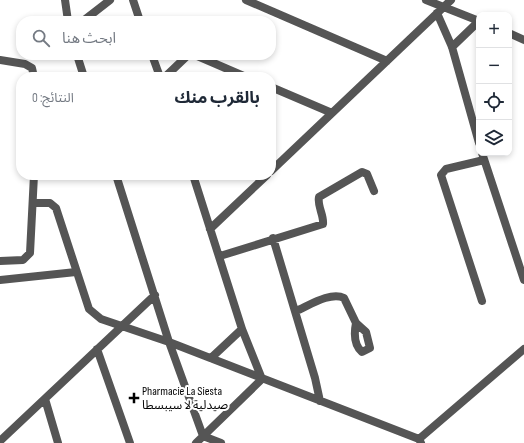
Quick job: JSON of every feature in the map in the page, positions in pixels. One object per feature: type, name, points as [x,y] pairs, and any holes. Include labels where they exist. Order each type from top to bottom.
[{"type":"street","points":[[65,0],[67,16]]},
{"type":"street","points":[[89,16],[110,0]]},
{"type":"street","points":[[133,0],[138,16]]},
{"type":"street","points":[[246,0],[387,61]]},
{"type":"street","points":[[426,0],[440,10],[476,20]]},
{"type":"street","points":[[276,165],[451,0]]},
{"type":"street","points":[[440,10],[476,132]]},
{"type":"street","points":[[452,47],[476,24]]},
{"type":"street","points":[[512,35],[523,41]]},
{"type":"street","points":[[0,60],[25,64],[32,68],[33,72]]},
{"type":"street","points":[[79,60],[82,72]]},
{"type":"street","points":[[154,60],[158,72]]},
{"type":"street","points":[[170,72],[183,60]]},
{"type":"street","points":[[207,60],[234,72]]},
{"type":"street","points":[[276,90],[332,113]]},
{"type":"street","points":[[482,301],[441,175],[446,169],[483,156],[524,280]]},
{"type":"street","points":[[220,256],[323,224],[319,197],[362,172],[367,174],[374,191]]},
{"type":"street","points":[[0,261],[22,260],[30,253],[34,203],[34,180]]},
{"type":"street","points":[[118,180],[169,342],[203,436],[220,443]]},
{"type":"street","points":[[195,180],[242,329],[262,379]]},
{"type":"street","points":[[210,229],[262,180]]},
{"type":"street","points":[[34,203],[50,203],[56,208],[89,309],[102,319],[211,358],[420,441],[524,349]]},
{"type":"street","points":[[274,238],[315,378],[320,401]]},
{"type":"street","points":[[0,280],[76,272]]},
{"type":"street","points":[[0,441],[155,295]]},
{"type":"street","points":[[296,311],[329,298],[341,297],[348,305],[356,323]]},
{"type":"street","points":[[211,358],[242,329]]},
{"type":"street","points":[[97,349],[130,443]]},
{"type":"street","points":[[196,443],[262,379]]},
{"type":"street","points":[[45,399],[58,443]]},
{"type":"place","name":"Pharmacie La Siesta صيدلية لا سيبسطا","points":[[134,398]]}]
